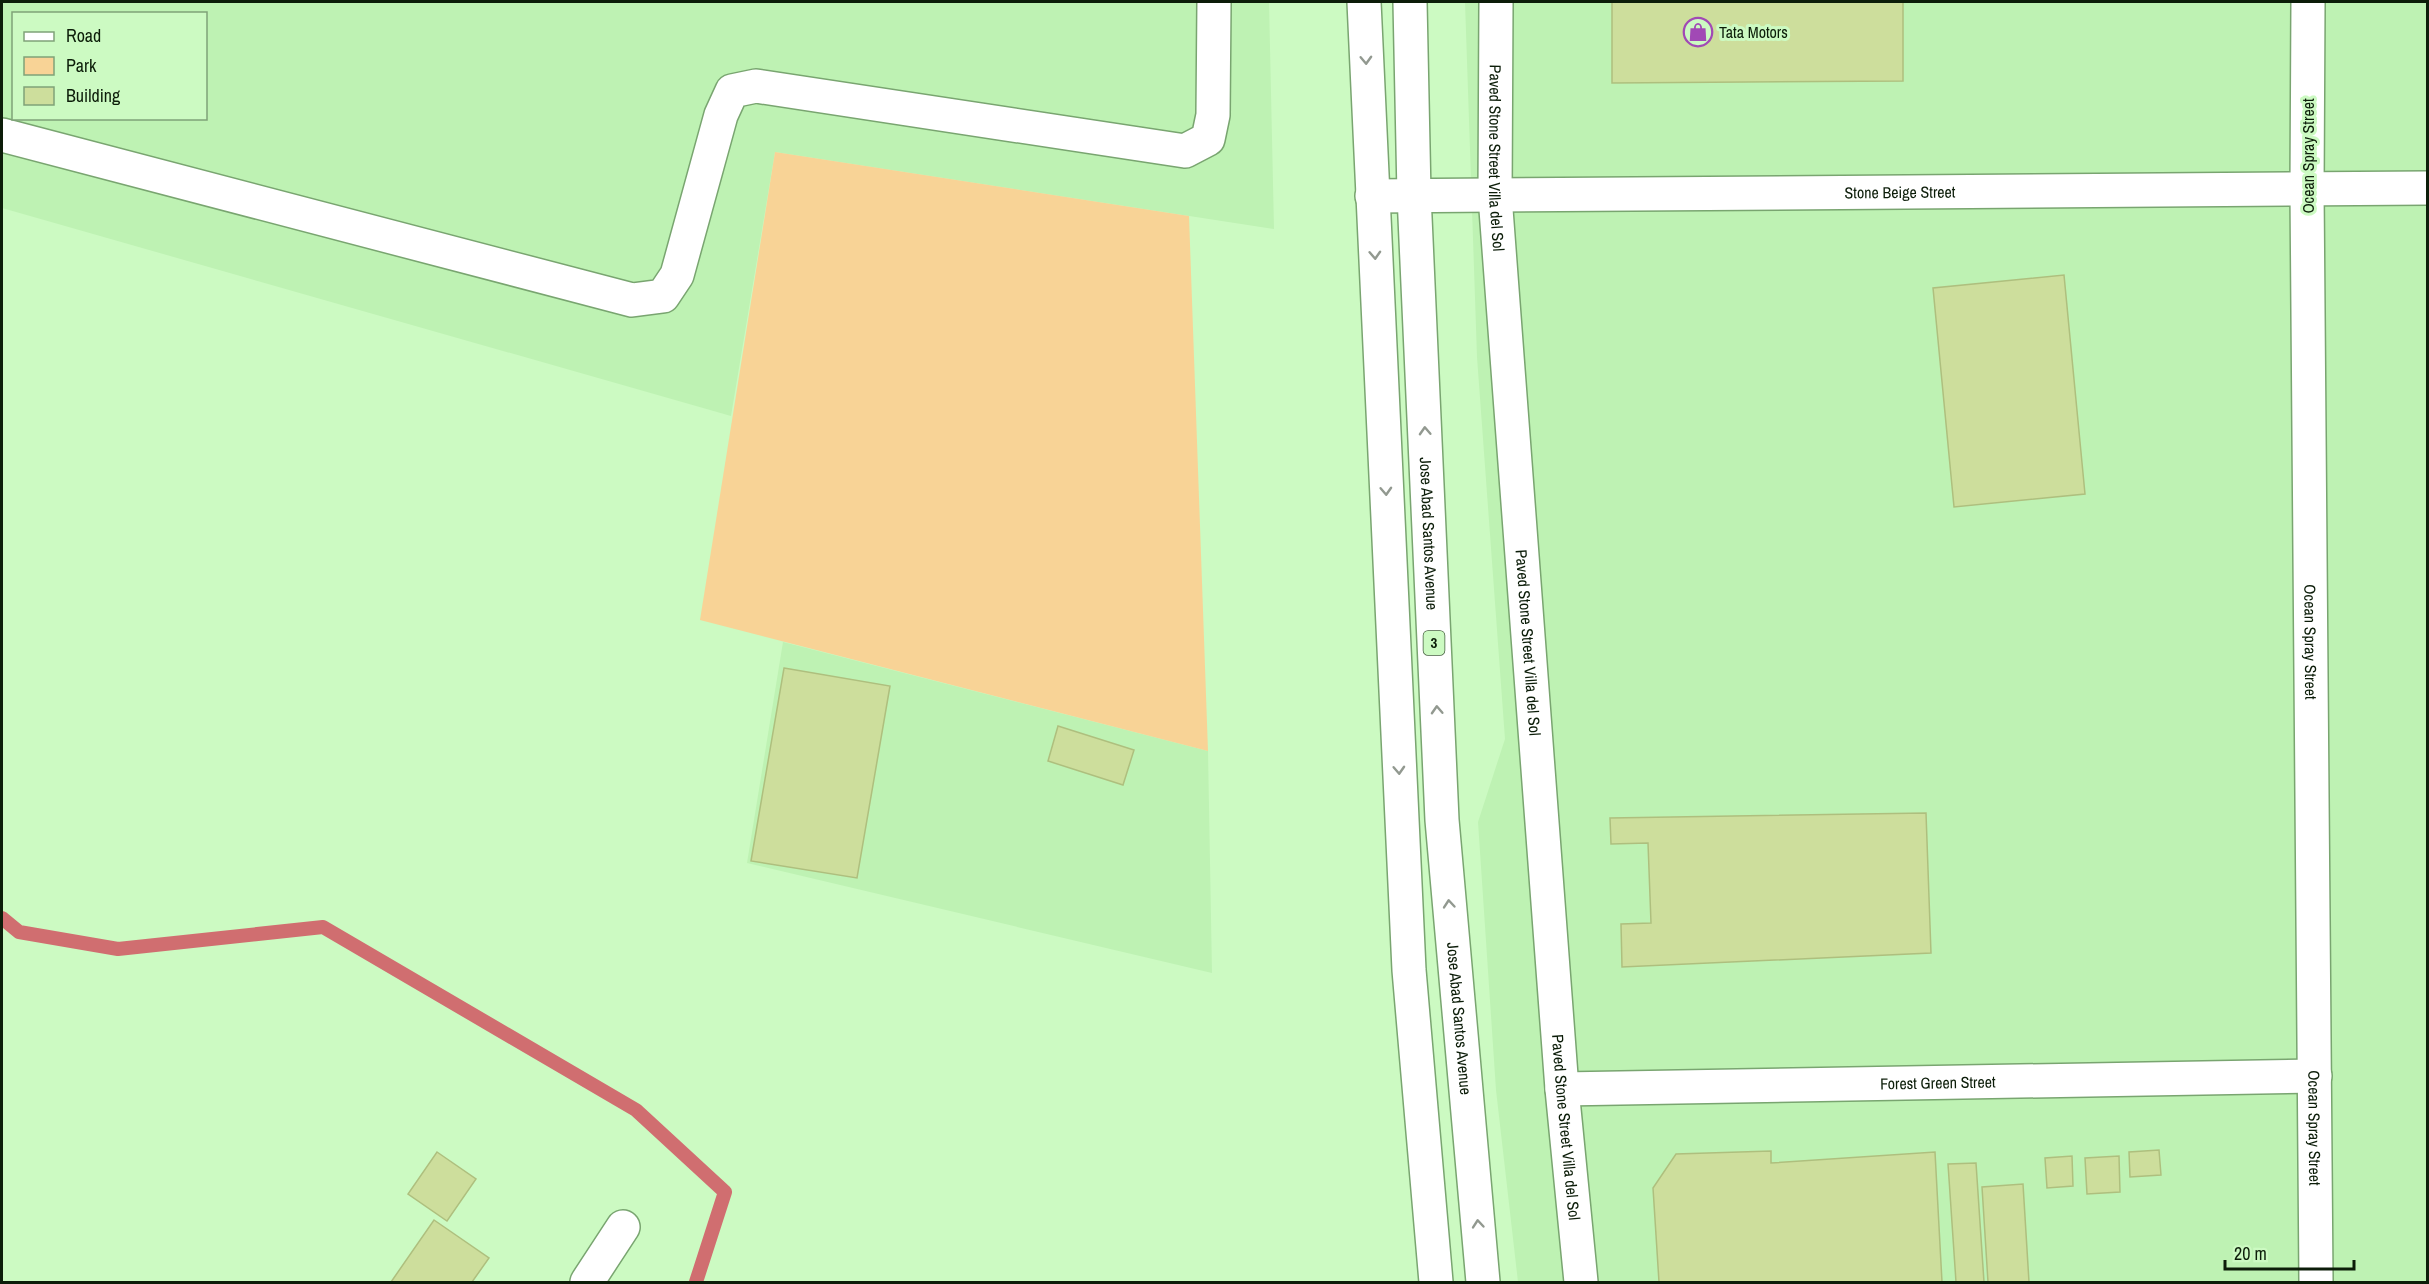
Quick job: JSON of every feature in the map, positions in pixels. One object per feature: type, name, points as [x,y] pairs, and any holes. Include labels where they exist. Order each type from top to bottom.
[{"type":"main road","points":[[2,135],[632,300],[663,296],[677,275],[721,115],[732,91],[756,86],[1185,151],[1208,139],[1213,115],[1214,2]]},
{"type":"main road","points":[[1364,2],[1409,970],[1436,1282]]},
{"type":"main road","name":"Jose Abad Santos Avenue","points":[[1410,2],[1414,195],[1442,820],[1483,1282]]},
{"type":"main road","name":"Paved Stone Street Villa del Sol","points":[[1496,2],[1495,196],[1563,1089],[1581,1282]]},
{"type":"main road","name":"Ocean Spray Street","points":[[2308,2],[2307,190],[2316,1282]]},
{"type":"main road","name":"Stone Beige Street","points":[[1372,196],[2427,188]]},
{"type":"main road","name":"Forest Green Street","points":[[1563,1089],[2315,1076]]},
{"type":"main road","points":[[587,1282],[623,1227]]},
{"type":"shaded area","points":[[2,2],[1269,2],[1274,229],[775,152],[731,416],[2,208]]},
{"type":"shaded area","points":[[1465,2],[2427,2],[2427,1282],[1518,1282],[1496,1090],[1478,822],[1505,739],[1477,357]]},
{"type":"shaded area","points":[[783,642],[1208,751],[1212,973],[747,863]]},
{"type":"green space","points":[[775,152],[1189,216],[1208,751],[700,620]]},
{"type":"building","points":[[1612,2],[1903,2],[1903,81],[1612,83]]},
{"type":"building","points":[[2064,275],[2085,494],[1954,507],[1933,288]]},
{"type":"building","points":[[784,668],[890,686],[857,878],[751,861]]},
{"type":"building","points":[[1058,726],[1134,750],[1123,785],[1048,761]]},
{"type":"building","points":[[1926,813],[1931,953],[1622,967],[1621,924],[1651,923],[1648,843],[1611,844],[1610,818]]},
{"type":"building","points":[[2159,1150],[2161,1175],[2130,1177],[2129,1152]]},
{"type":"building","points":[[1771,1151],[1771,1163],[1935,1152],[1942,1282],[1659,1282],[1653,1188],[1676,1154]]},
{"type":"building","points":[[437,1152],[476,1179],[447,1221],[408,1194]]},
{"type":"building","points":[[2072,1156],[2073,1186],[2047,1188],[2045,1158]]},
{"type":"building","points":[[2119,1156],[2120,1192],[2087,1194],[2085,1158]]},
{"type":"building","points":[[1976,1163],[1984,1282],[1956,1282],[1948,1164]]},
{"type":"building","points":[[2023,1184],[2029,1282],[1988,1282],[1982,1187]]},
{"type":"building","points":[[434,1220],[489,1258],[472,1282],[391,1282]]},
{"type":"waterway","points":[[2,918],[19,932],[118,949],[323,927],[636,1110],[725,1192],[696,1282]]},
{"type":"place","name":"Tata Motors","points":[[1698,32]]}]
